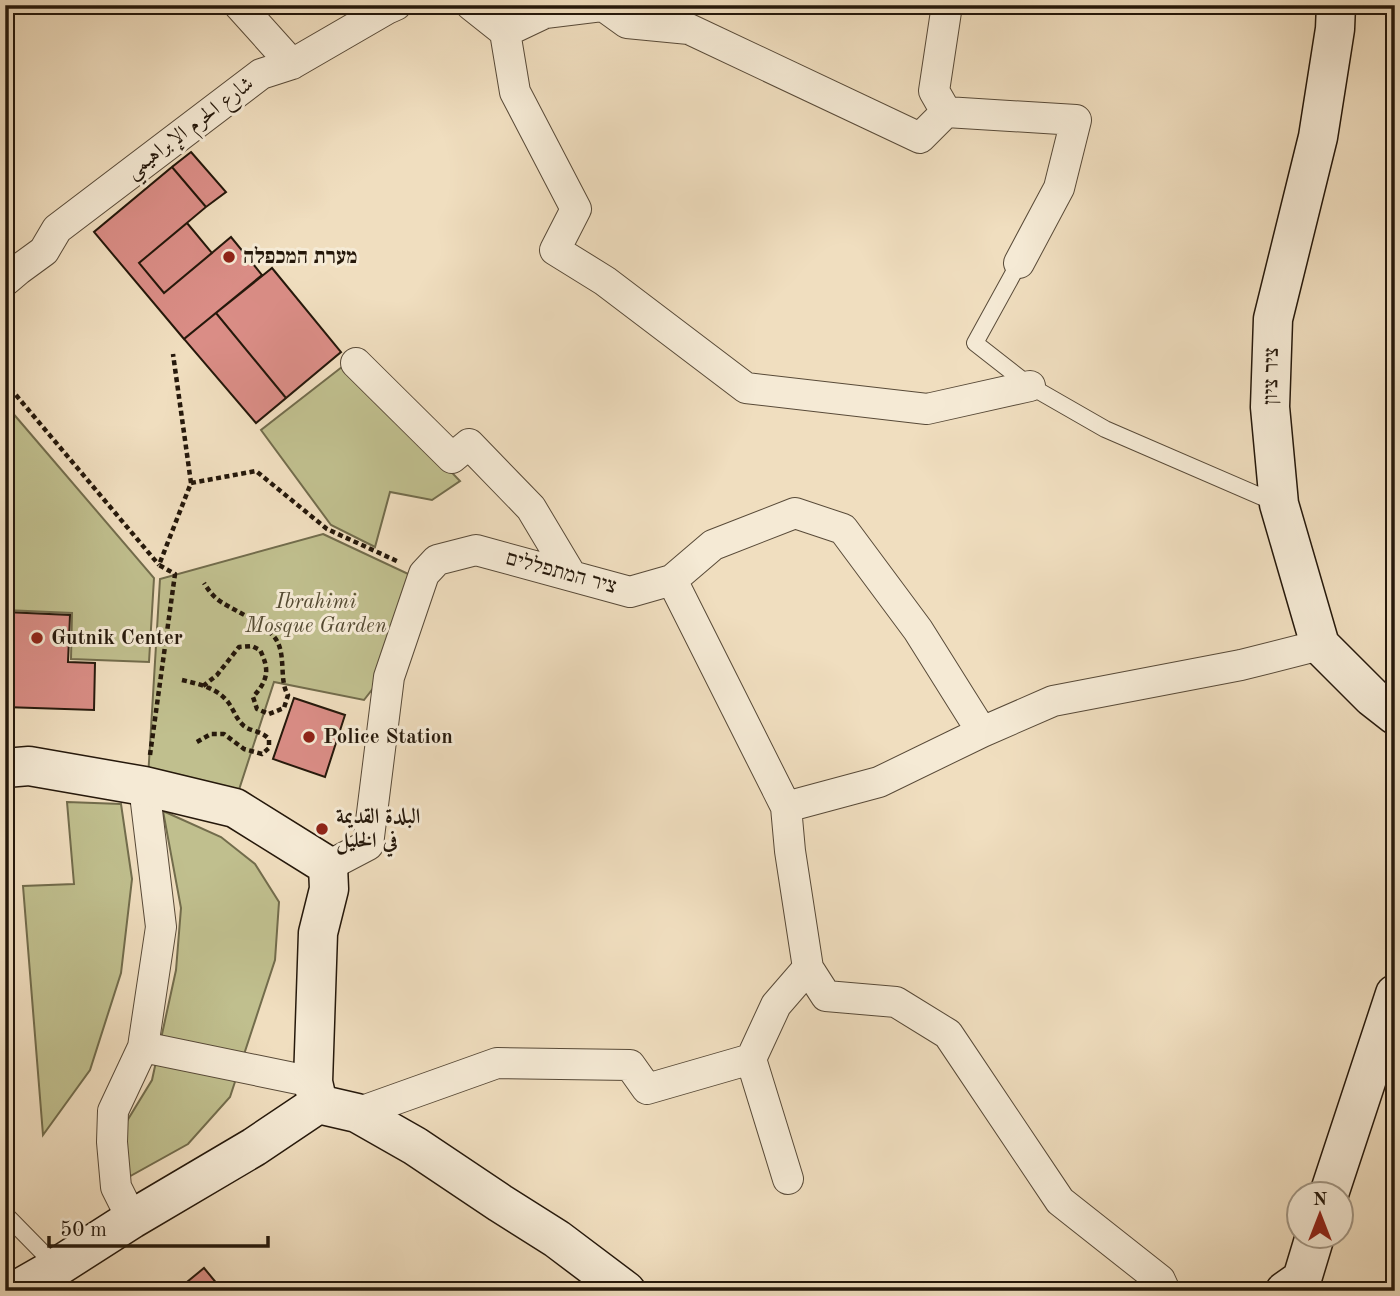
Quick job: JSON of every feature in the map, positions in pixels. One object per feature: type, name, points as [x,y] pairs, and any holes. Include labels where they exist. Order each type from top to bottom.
[{"type":"street","points":[[239,5],[292,64]]},
{"type":"street","name":"شارع الحرم الإبراهيمي","points":[[9,269],[44,250],[57,229],[261,74],[292,64],[396,5]]},
{"type":"street","points":[[471,5],[505,32],[515,92],[576,209],[555,250],[606,281],[747,388],[927,409],[1030,386]]},
{"type":"street","points":[[946,112],[934,91],[947,5]]},
{"type":"street","points":[[505,32],[545,13],[602,6],[627,23],[690,29],[920,138],[946,112],[1076,120],[1059,188],[1019,263]]},
{"type":"street","name":"ציר ציון","points":[[1332,6],[1335,29],[1318,137],[1273,318],[1270,407],[1279,504],[1320,645],[1372,697],[1395,715]]},
{"type":"street","points":[[356,363],[452,458],[469,444],[531,508],[571,575]]},
{"type":"street","name":"ציר המתפללים","points":[[424,574],[437,560],[476,550],[630,592],[672,580],[713,545],[795,513],[843,529],[918,630],[982,732]]},
{"type":"street","points":[[328,866],[368,845],[389,677],[424,574]]},
{"type":"street","points":[[672,580],[786,807],[808,968],[826,996],[896,1002],[948,1034],[1060,1200],[1160,1280],[1166,1291]]},
{"type":"street","points":[[786,807],[879,782],[1053,701],[1241,665],[1320,645]]},
{"type":"street","points":[[5,768],[29,766],[145,786],[235,808],[328,866]]},
{"type":"street","points":[[132,1220],[116,1187],[112,1142],[113,1111],[143,1047],[161,927],[145,786]]},
{"type":"street","points":[[15,1291],[254,1147],[315,1093],[318,933],[329,889],[328,866]]},
{"type":"street","points":[[788,1179],[751,1059],[776,1005],[808,968]]},
{"type":"street","points":[[1334,1180],[1395,994]]},
{"type":"street","points":[[143,1047],[315,1093],[357,1113],[415,1146],[557,1239],[626,1291]]},
{"type":"street","points":[[357,1113],[497,1063],[630,1065],[647,1089],[751,1059]]},
{"type":"street","points":[[1285,1291],[1301,1279],[1311,1250]]},
{"type":"lane","points":[[1019,263],[975,343],[1030,386],[1105,429],[1279,504]]},
{"type":"lane","points":[[5,1214],[57,1267]]},
{"type":"path","points":[[159,565],[191,483],[173,354]]},
{"type":"path","points":[[5,382],[159,565],[175,575],[156,717]]},
{"type":"path","points":[[191,483],[256,471],[327,529],[424,574]]},
{"type":"path","points":[[203,686],[217,674],[239,647],[252,646],[260,650],[266,662],[262,687],[253,697],[257,709],[269,714],[284,708],[288,695],[284,689],[284,674],[277,640],[244,614],[222,603],[204,583]]},
{"type":"path","points":[[182,680],[214,690],[228,702],[234,715],[246,727],[263,733],[269,739],[269,748],[262,754],[244,749],[224,734],[211,734],[195,743]]},
{"type":"green space","points":[[347,363],[460,481],[432,500],[390,492],[375,547],[331,525],[261,430]]},
{"type":"green space","points":[[5,404],[154,578],[149,662],[71,659],[72,613],[5,610]]},
{"type":"green space","name":"Ibrahimi Mosque Garden","points":[[323,534],[419,579],[381,678],[364,700],[274,682],[235,802],[148,778],[160,579]]},
{"type":"green space","points":[[67,802],[121,804],[132,879],[121,973],[90,1070],[43,1135],[23,886],[74,884]]},
{"type":"green space","points":[[163,811],[221,837],[255,864],[279,902],[275,960],[230,1097],[188,1144],[125,1179],[116,1139],[152,1080],[176,970],[181,908]]},
{"type":"building","points":[[191,152],[226,192],[206,207],[172,167]]},
{"type":"building","points":[[172,167],[206,207],[139,263],[164,293],[231,237],[262,275],[184,339],[94,232]]},
{"type":"building","points":[[187,223],[212,253],[164,293],[139,263]]},
{"type":"building","points":[[272,268],[341,352],[286,398],[216,313]]},
{"type":"building","points":[[216,313],[286,398],[256,423],[184,339]]},
{"type":"building","name":"Gutnik Center","points":[[5,612],[70,615],[68,662],[95,663],[94,710],[5,707]]},
{"type":"building","name":"Police Station","points":[[294,698],[345,715],[325,777],[273,759]]},
{"type":"building","points":[[204,1268],[223,1291],[176,1291]]},
{"type":"place","name":"מערת המכפלה","points":[[229,257]]},
{"type":"place","name":"Gutnik Center","points":[[37,638]]},
{"type":"place","name":"Police Station","points":[[309,737]]},
{"type":"place","name":"البلدة القديمة في الخليل","points":[[322,829]]}]
